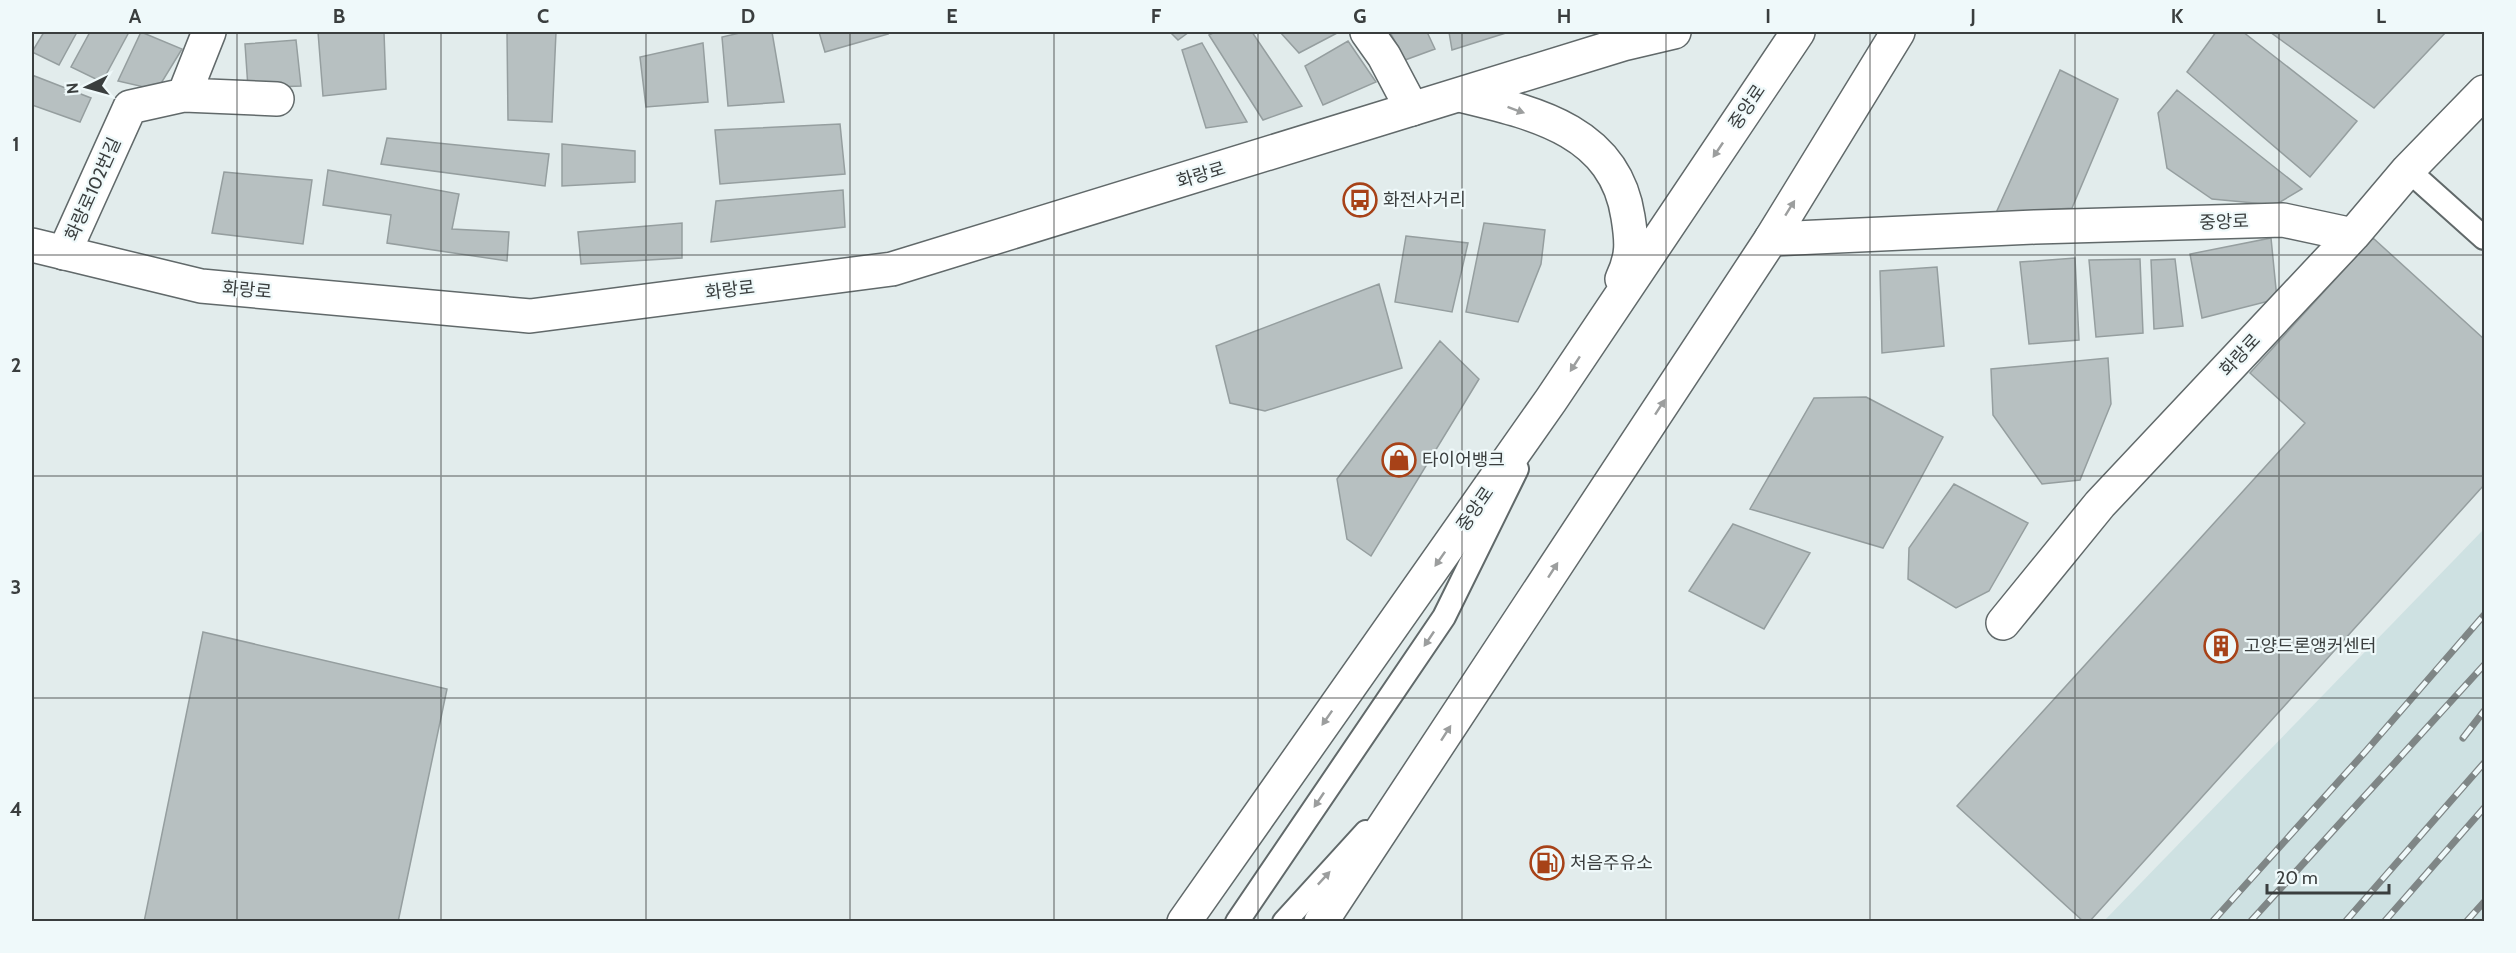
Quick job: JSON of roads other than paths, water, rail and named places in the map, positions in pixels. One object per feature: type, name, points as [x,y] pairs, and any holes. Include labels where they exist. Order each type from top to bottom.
[{"type":"main road","points":[[209,32],[184,95],[277,99]]},
{"type":"main road","points":[[1367,32],[1384,56],[1412,109]]},
{"type":"main road","name":"화랑로","points":[[32,245],[201,286],[530,316],[892,269],[1623,45],[1674,32]]},
{"type":"main road","name":"중앙로","points":[[1184,921],[1551,400],[1798,32]]},
{"type":"main road","points":[[1321,921],[1771,239],[1898,32]]},
{"type":"main road","name":"화랑로","points":[[2003,623],[2100,504],[2353,235],[2408,170],[2484,93]]},
{"type":"main road","name":"화랑로102번길","points":[[64,253],[130,107],[184,95]]},
{"type":"main road","points":[[1460,95],[1508,106],[1543,119],[1578,136],[1601,154],[1617,176],[1627,207],[1631,261],[1596,331]]},
{"type":"main road","name":"중앙로","points":[[1771,239],[2036,227],[2283,220],[2353,235]]},
{"type":"lane","points":[[2408,170],[2484,238]]},
{"type":"lane","points":[[1237,921],[1444,618],[1551,400]]},
{"type":"lane","points":[[1284,921],[1418,776]]},
{"type":"railway","points":[[2212,922],[2366,751],[2484,615]]},
{"type":"railway","points":[[2250,922],[2484,665]]},
{"type":"railway","points":[[2463,738],[2484,711]]},
{"type":"railway","points":[[2345,922],[2484,763]]},
{"type":"railway","points":[[2384,922],[2484,808]]},
{"type":"railway","points":[[2466,922],[2484,902]]},
{"type":"place","name":"화전사거리","points":[[1360,200]]},
{"type":"place","name":"타이어뱅크","points":[[1399,460]]},
{"type":"place","name":"고양드론앵커센터","points":[[2221,646]]},
{"type":"place","name":"처음주유소","points":[[1547,863]]}]
